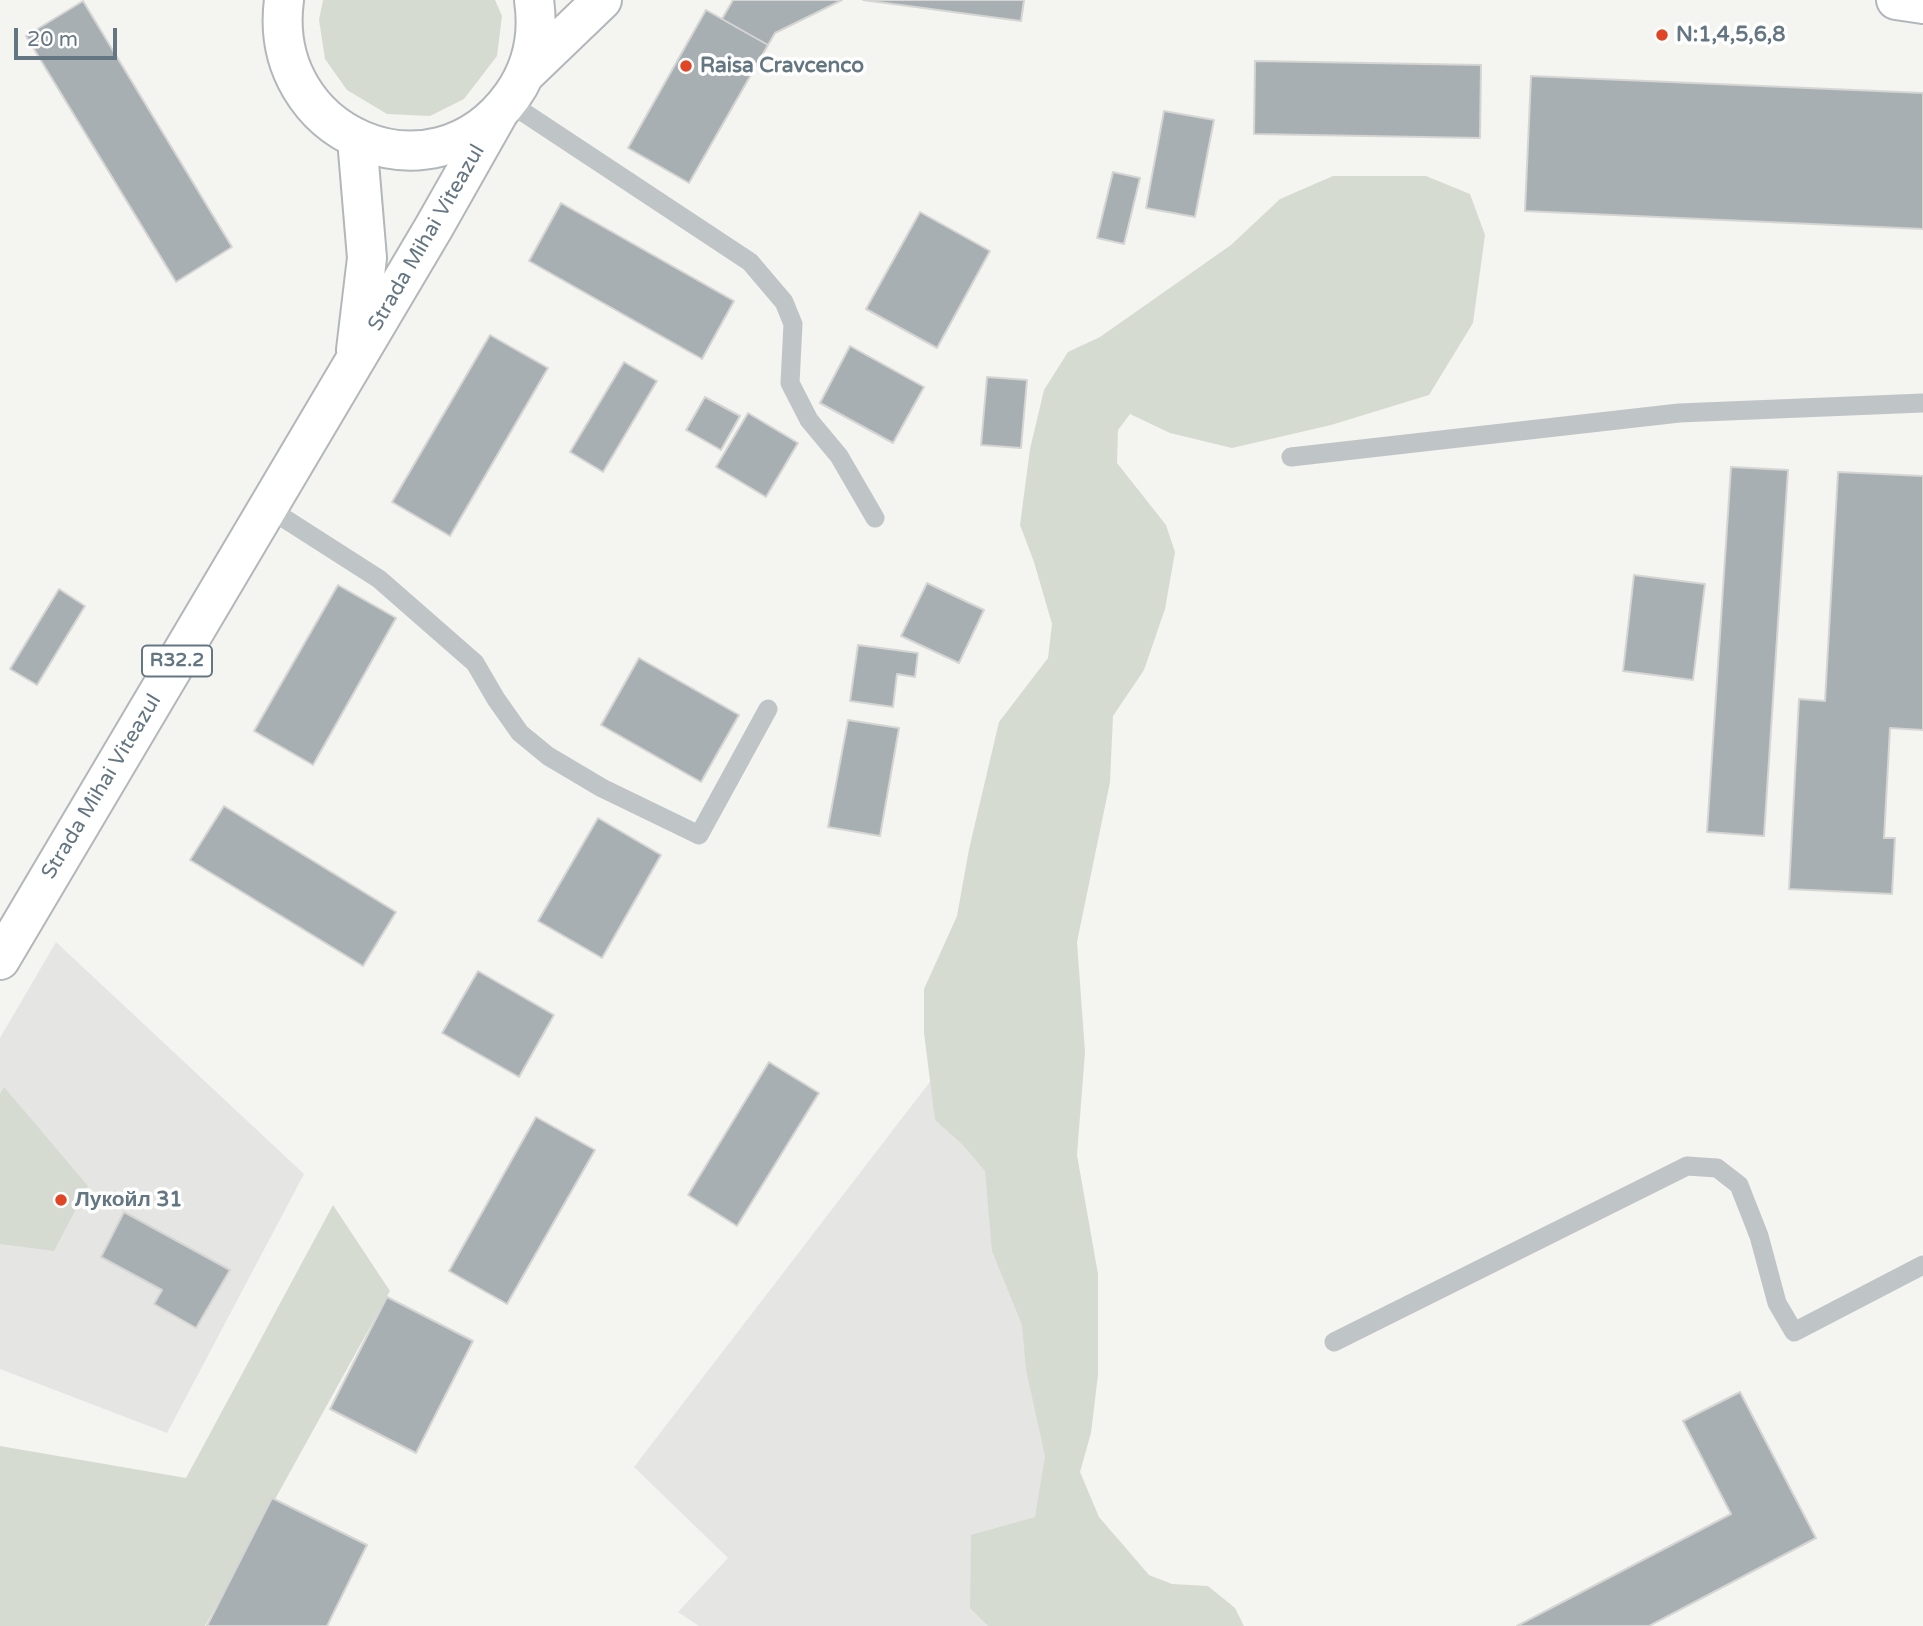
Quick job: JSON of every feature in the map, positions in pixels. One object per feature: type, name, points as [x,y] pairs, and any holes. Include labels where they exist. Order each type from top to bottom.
[{"type":"main road","points":[[510,96],[535,34],[534,0]]},
{"type":"main road","points":[[276,7],[286,57],[302,91],[325,119],[357,139],[399,150],[420,149],[462,138],[510,96],[602,0]]},
{"type":"main road","points":[[1896,0],[1923,4]]},
{"type":"main road","name":"Strada Mihai Viteazul","points":[[0,960],[510,96]]},
{"type":"main road","name":"Strada Mihai Viteazul","points":[[355,362],[367,258],[357,139]]},
{"type":"lane","points":[[510,96],[750,262],[771,284],[784,302],[793,324],[790,383],[810,420],[839,456],[875,518]]},
{"type":"lane","points":[[1291,457],[1679,413],[1923,403]]},
{"type":"lane","points":[[268,508],[379,579],[475,663],[520,733],[548,756],[602,788],[699,835],[768,709]]},
{"type":"lane","points":[[1334,1342],[1686,1166],[1717,1168],[1739,1185],[1759,1236],[1777,1303],[1794,1332],[1923,1265]]},
{"type":"shaded area","points":[[323,0],[495,0],[502,16],[497,56],[464,99],[430,116],[387,114],[347,90],[325,59],[319,20]]},
{"type":"shaded area","points":[[1333,176],[1426,176],[1470,194],[1485,235],[1473,323],[1429,395],[1331,425],[1232,448],[1170,433],[1130,414],[1118,430],[1117,463],[1166,525],[1175,552],[1165,609],[1144,670],[1113,716],[1110,782],[1077,942],[1085,1052],[1077,1155],[1098,1274],[1098,1375],[1091,1433],[1080,1472],[1099,1517],[1149,1575],[1172,1584],[1208,1586],[1235,1608],[1244,1626],[988,1626],[970,1608],[971,1535],[1035,1517],[1045,1456],[1026,1370],[1022,1325],[992,1251],[985,1171],[963,1145],[935,1120],[924,1033],[924,989],[957,916],[969,849],[999,722],[1048,658],[1052,624],[1020,525],[1030,449],[1044,390],[1068,352],[1100,337],[1231,245],[1280,199]]},
{"type":"shaded area","points":[[56,942],[304,1174],[167,1433],[0,1369],[0,1038]]},
{"type":"shaded area","points":[[939,1070],[1034,1240],[1088,1626],[699,1626],[678,1612],[728,1558],[634,1467]]},
{"type":"shaded area","points":[[4,1087],[88,1186],[54,1251],[0,1244],[0,1094]]},
{"type":"shaded area","points":[[333,1205],[390,1291],[205,1626],[0,1626],[0,1446],[186,1478]]},
{"type":"building","points":[[733,0],[842,0],[775,33],[768,45],[722,19]]},
{"type":"building","points":[[863,0],[1024,0],[1021,21]]},
{"type":"building","points":[[83,1],[232,247],[176,282],[26,36]]},
{"type":"building","points":[[706,10],[768,45],[689,183],[628,148]]},
{"type":"building","points":[[1255,61],[1481,65],[1480,138],[1254,134]]},
{"type":"building","points":[[1531,76],[1923,93],[1923,229],[1525,211]]},
{"type":"building","points":[[1164,111],[1214,120],[1195,217],[1146,208]]},
{"type":"building","points":[[1113,172],[1140,178],[1124,244],[1097,238]]},
{"type":"building","points":[[561,203],[734,301],[702,359],[529,261]]},
{"type":"building","points":[[920,212],[990,251],[937,348],[866,309]]},
{"type":"building","points":[[490,335],[548,368],[450,536],[392,502]]},
{"type":"building","points":[[850,346],[924,387],[893,443],[820,403]]},
{"type":"building","points":[[624,362],[657,381],[603,472],[570,452]]},
{"type":"building","points":[[987,377],[1027,380],[1021,448],[981,445]]},
{"type":"building","points":[[705,397],[740,416],[721,450],[686,430]]},
{"type":"building","points":[[748,413],[798,443],[766,497],[716,467]]},
{"type":"building","points":[[1731,467],[1788,470],[1764,836],[1707,832]]},
{"type":"building","points":[[1838,472],[1923,476],[1923,730],[1890,728],[1884,838],[1895,838],[1892,894],[1789,889],[1799,699],[1825,701]]},
{"type":"building","points":[[1634,575],[1705,584],[1693,680],[1623,671]]},
{"type":"building","points":[[927,583],[984,610],[959,663],[901,636]]},
{"type":"building","points":[[338,585],[396,618],[313,765],[254,731]]},
{"type":"building","points":[[59,589],[85,606],[37,685],[10,669]]},
{"type":"building","points":[[858,645],[918,653],[915,677],[897,674],[893,707],[850,701]]},
{"type":"building","points":[[639,658],[739,715],[701,782],[601,725]]},
{"type":"building","points":[[848,720],[899,728],[880,836],[828,827]]},
{"type":"building","points":[[224,806],[396,912],[363,966],[190,860]]},
{"type":"building","points":[[598,818],[661,855],[602,958],[538,921]]},
{"type":"building","points":[[478,971],[554,1015],[519,1077],[442,1033]]},
{"type":"building","points":[[769,1062],[819,1093],[737,1226],[688,1195]]},
{"type":"building","points":[[536,1117],[595,1150],[507,1304],[449,1271]]},
{"type":"building","points":[[124,1212],[230,1270],[196,1328],[154,1304],[162,1290],[101,1257]]},
{"type":"building","points":[[387,1297],[473,1341],[416,1453],[330,1409]]},
{"type":"building","points":[[1740,1392],[1816,1538],[1649,1626],[1517,1626],[1731,1514],[1683,1421]]},
{"type":"building","points":[[272,1498],[367,1545],[327,1626],[207,1626]]},
{"type":"place","name":"N:1,4,5,6,8","points":[[1662,35]]},
{"type":"place","name":"Raisa Cravcenco","points":[[686,66]]},
{"type":"place","name":"Лукойл 31","points":[[61,1200]]}]
